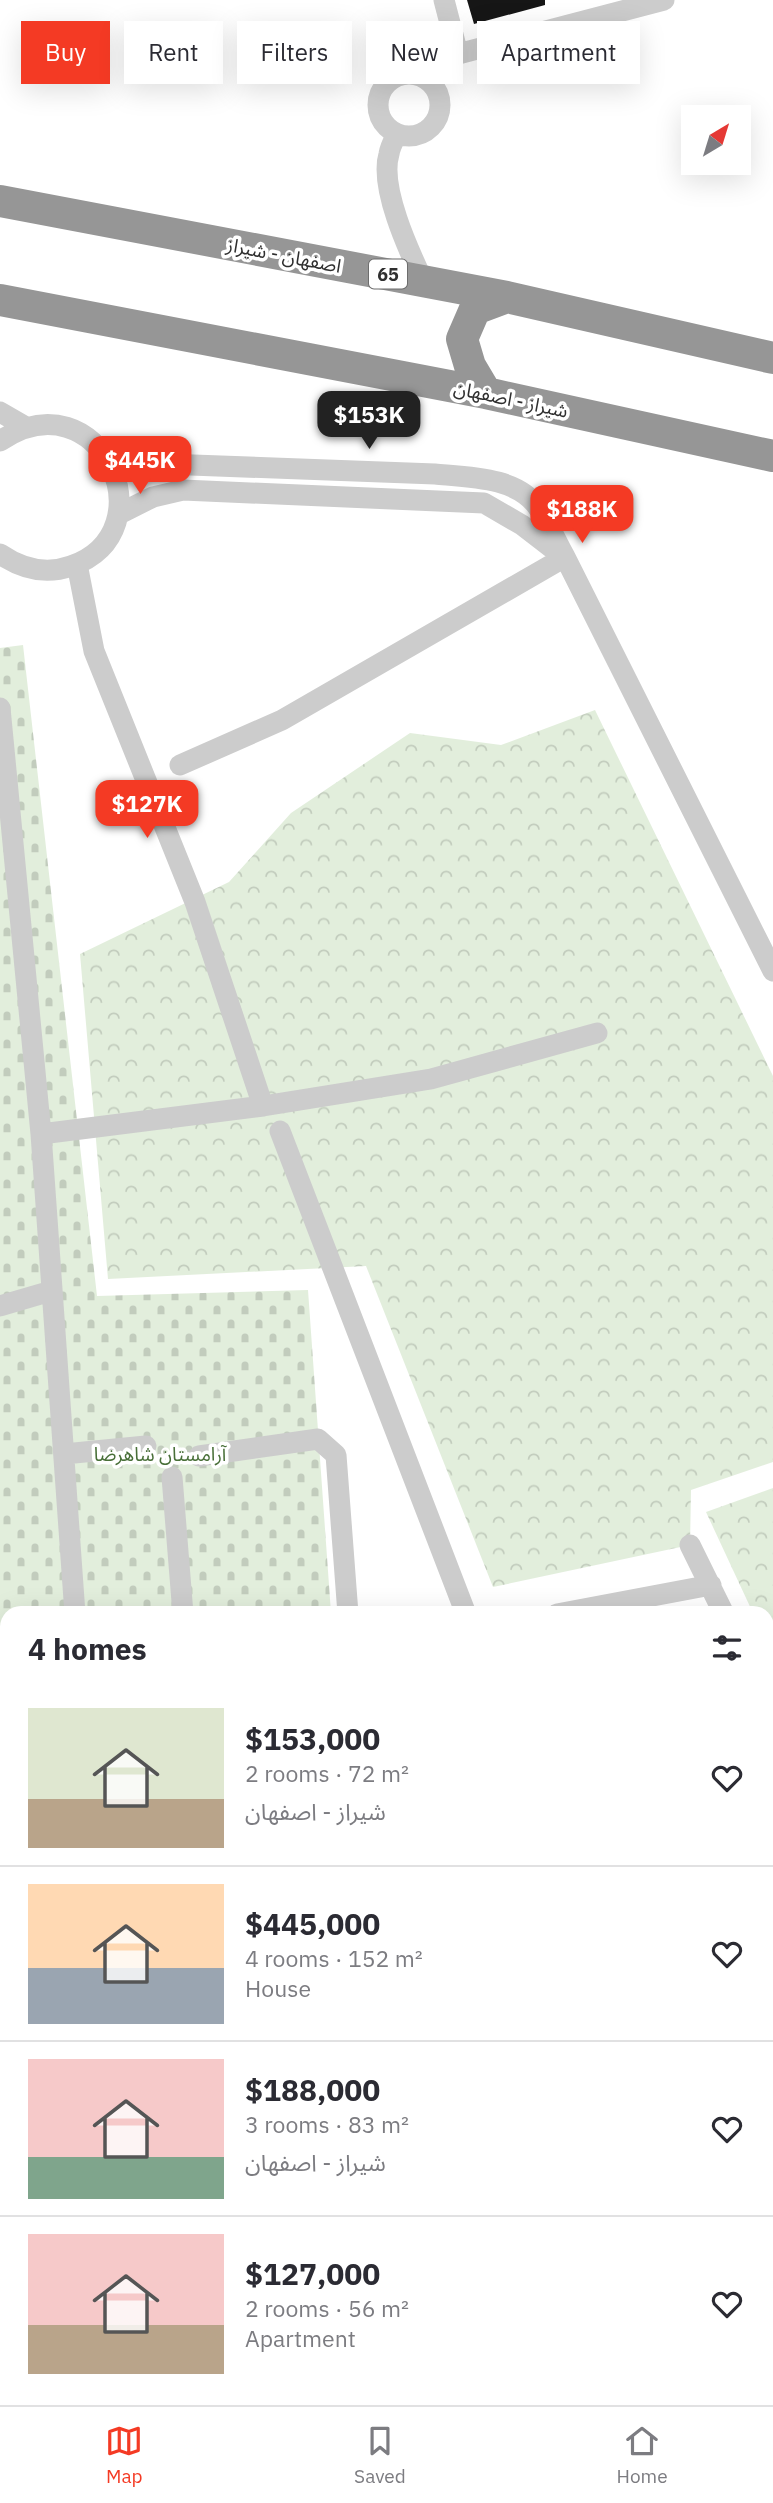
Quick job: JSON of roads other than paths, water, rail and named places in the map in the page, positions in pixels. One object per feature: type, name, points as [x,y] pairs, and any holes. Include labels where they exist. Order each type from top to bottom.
[{"type":"highway","name":"اصفهان - شیراز","points":[[0,201],[507,297],[773,358]]},
{"type":"highway","points":[[486,393],[470,366],[462,339],[475,309],[507,297]]},
{"type":"highway","name":"شیراز - اصفهان","points":[[0,300],[486,393],[773,456]]},
{"type":"street","points":[[444,0],[449,21]]},
{"type":"street","points":[[463,53],[664,0]]},
{"type":"street","points":[[386,84],[378,99],[381,119],[397,134],[407,136],[426,131],[438,116],[439,97],[431,84]]},
{"type":"street","points":[[397,134],[388,156],[389,190],[406,245],[423,281]]},
{"type":"street","points":[[0,412],[26,427]]},
{"type":"street","points":[[0,441],[26,427],[40,425],[69,428],[94,443],[104,453],[117,479],[118,514],[109,535],[100,547],[77,564],[64,569],[37,570],[10,562],[0,554]]},
{"type":"street","points":[[104,453],[138,463],[480,478],[512,487],[527,496],[538,507],[565,557],[773,971]]},
{"type":"street","points":[[118,514],[153,497],[183,490],[484,503],[522,525],[565,557]]},
{"type":"street","points":[[180,765],[282,720],[565,557]]},
{"type":"street","points":[[77,564],[94,650],[195,902],[263,1106]]},
{"type":"street","points":[[0,708],[41,1134],[74,1606]]},
{"type":"street","points":[[41,1134],[263,1106],[431,1079],[597,1033]]},
{"type":"street","points":[[280,1131],[463,1606]]},
{"type":"street","points":[[0,1306],[51,1291]]},
{"type":"street","points":[[200,1456],[318,1439],[336,1455],[347,1606]]},
{"type":"street","points":[[64,1454],[146,1446]]},
{"type":"street","points":[[172,1476],[182,1606]]},
{"type":"street","points":[[690,1545],[720,1606]]},
{"type":"street","points":[[599,1606],[711,1585]]},
{"type":"park label","name":"آرامستان شاهرضا","points":[[160,1454]]}]
